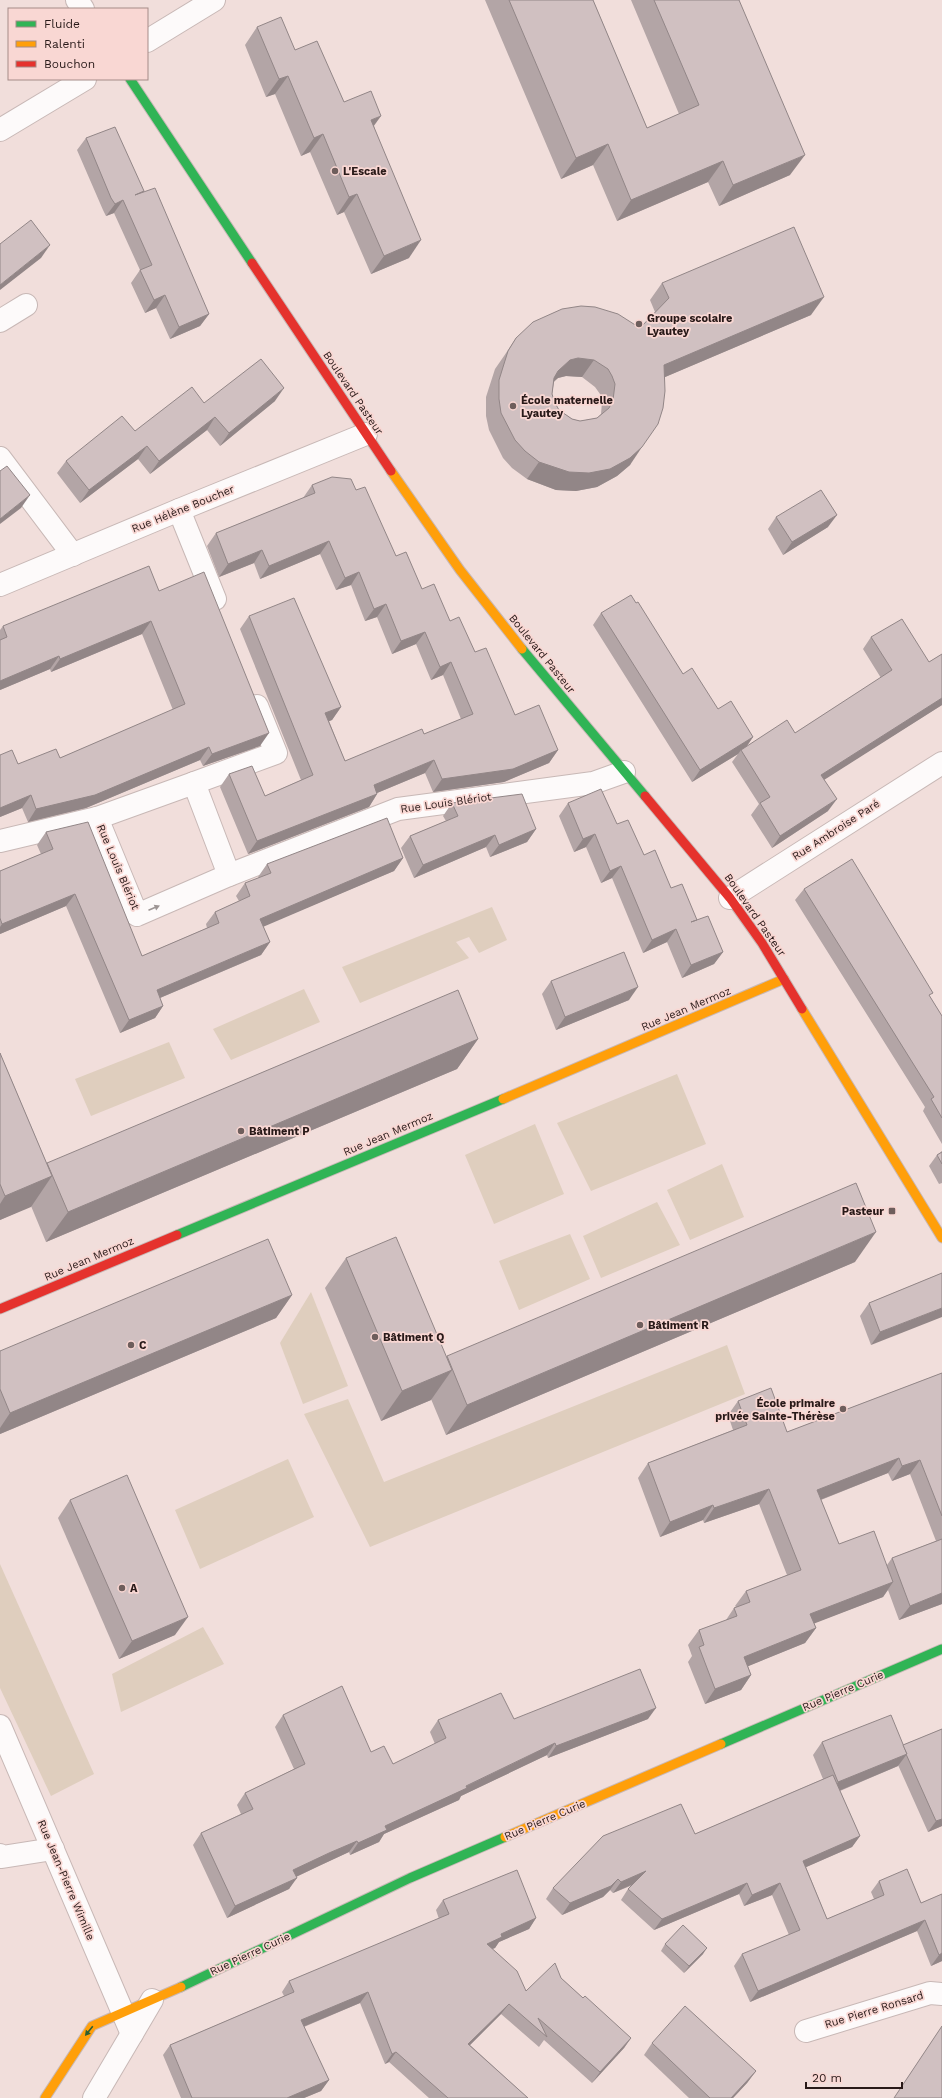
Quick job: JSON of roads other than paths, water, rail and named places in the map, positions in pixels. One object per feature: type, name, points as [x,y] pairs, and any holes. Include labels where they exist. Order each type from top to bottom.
[{"type":"street","points":[[148,40],[214,0]]},
{"type":"street","points":[[0,130],[83,80]]},
{"type":"street","name":"Boulevard Pasteur","points":[[131,80],[366,434],[460,570],[518,644],[730,898],[762,943],[942,1238]]},
{"type":"street","points":[[0,321],[26,305]]},
{"type":"street","name":"Rue Hélène Boucher","points":[[0,585],[366,434]]},
{"type":"street","points":[[0,458],[73,555]]},
{"type":"street","points":[[179,510],[223,620]]},
{"type":"street","name":"Rue Louis Blériot","points":[[0,841],[96,818],[194,784],[276,753],[250,687]]},
{"type":"street","name":"Rue Ambroise Paré","points":[[730,898],[942,763]]},
{"type":"street","name":"Rue Louis Blériot","points":[[96,818],[137,915],[229,875],[398,809],[593,783],[624,772]]},
{"type":"street","points":[[194,784],[229,875]]},
{"type":"street","name":"Rue Jean Mermoz","points":[[0,1309],[758,992],[784,979]]},
{"type":"street","name":"Rue Pierre Curie","points":[[45,2098],[92,2026],[152,2000],[410,1878],[942,1648]]},
{"type":"street","name":"Rue Jean-Pierre Wimille","points":[[0,1726],[132,2034]]},
{"type":"street","points":[[0,1855],[2,1857],[53,1849]]},
{"type":"street","name":"Rue Pierre Ronsard","points":[[806,2031],[930,1993],[942,1994]]},
{"type":"street","points":[[94,2098],[152,2000]]},
{"type":"place","name":"L'Escale","points":[[335,171]]},
{"type":"place","name":"Groupe scolaire Lyautey","points":[[639,324]]},
{"type":"place","name":"École maternelle Lyautey","points":[[513,406]]},
{"type":"place","name":"Bâtiment P","points":[[241,1131]]},
{"type":"place","name":"Pasteur","points":[[892,1211]]},
{"type":"place","name":"Bâtiment R","points":[[640,1325]]},
{"type":"place","name":"Bâtiment Q","points":[[375,1337]]},
{"type":"place","name":"C","points":[[131,1345]]},
{"type":"place","name":"École primaire privée Sainte-Thérèse","points":[[843,1409]]},
{"type":"place","name":"A","points":[[122,1588]]}]
